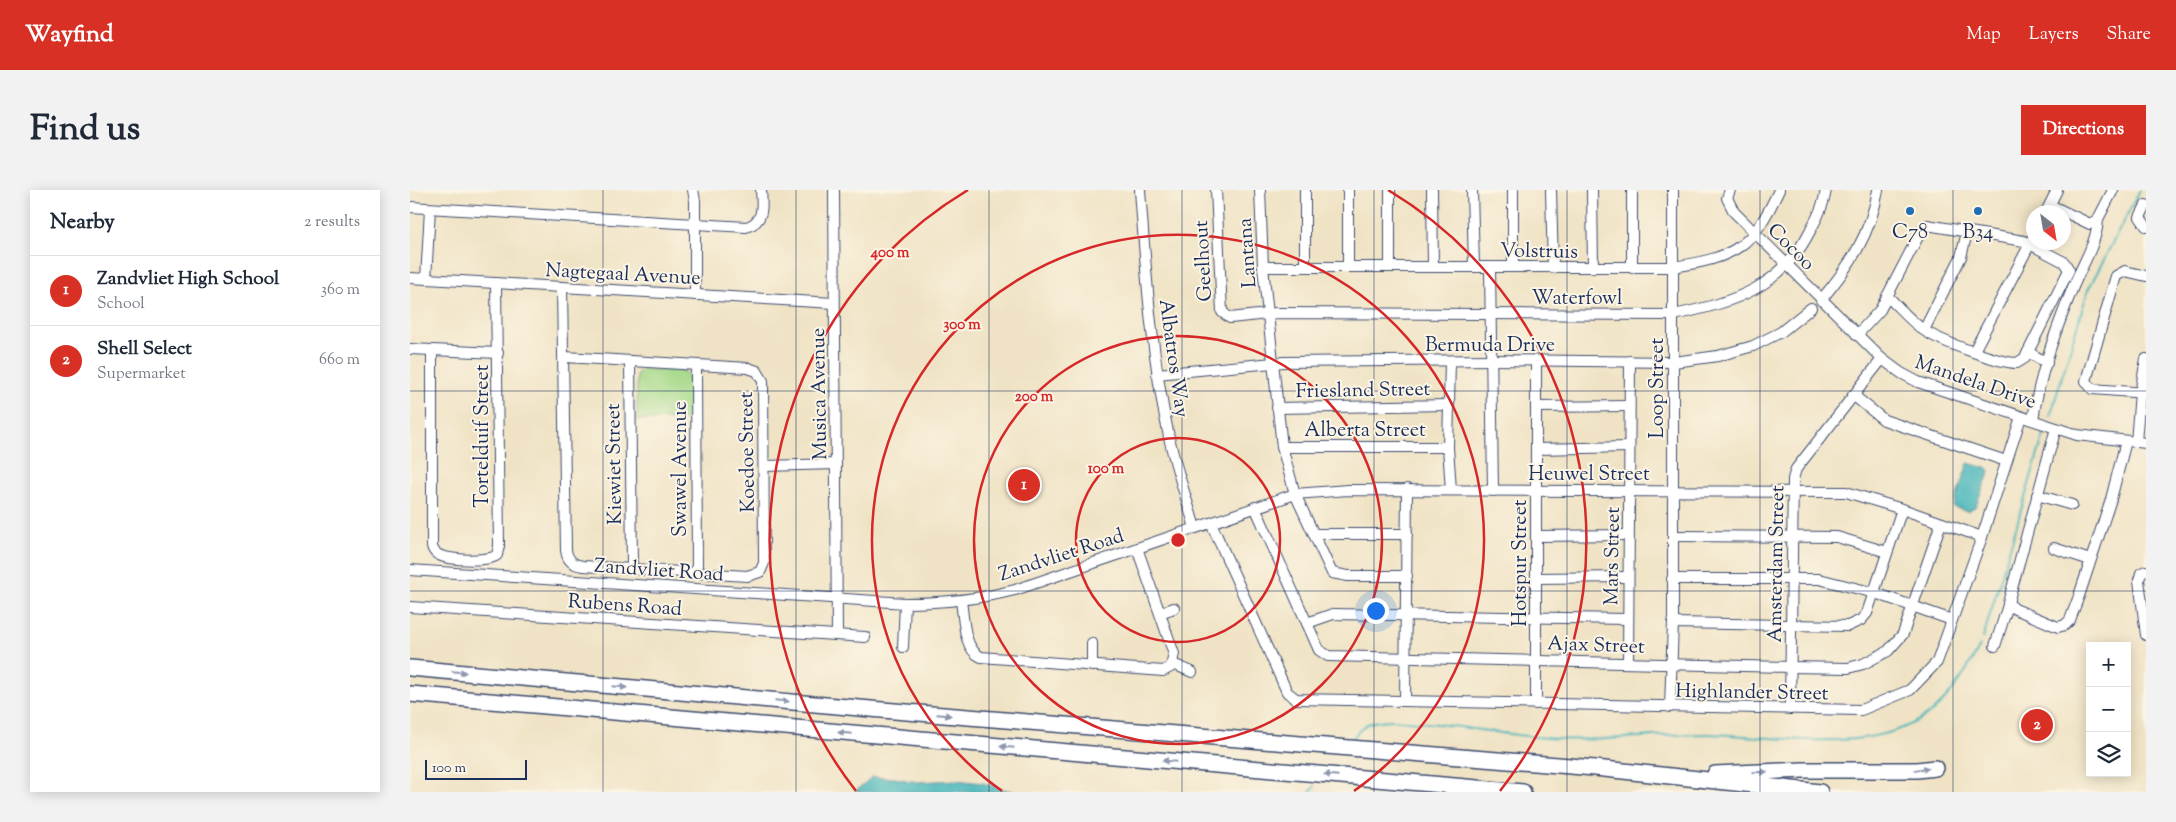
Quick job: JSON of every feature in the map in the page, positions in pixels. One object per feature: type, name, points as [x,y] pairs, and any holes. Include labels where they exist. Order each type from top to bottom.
[{"type":"highway","points":[[410,668],[892,711],[1585,768],[1820,792]]},
{"type":"highway","points":[[410,694],[1523,792]]},
{"type":"highway","points":[[1658,776],[1803,770],[1917,770],[1935,768]]},
{"type":"street","points":[[693,190],[696,223],[695,295]]},
{"type":"street","points":[[410,207],[746,227],[754,224],[762,211],[761,190]]},
{"type":"street","name":"Musica Avenue","points":[[834,190],[836,598]]},
{"type":"street","name":"Albatros Way","points":[[1140,190],[1157,374],[1168,434],[1195,528]]},
{"type":"street","name":"Geelhout","points":[[1216,190],[1222,312],[1230,318],[1268,314]]},
{"type":"street","name":"Lantana","points":[[1260,190],[1263,267],[1277,408],[1282,447],[1295,494],[1327,565],[1336,576],[1407,576]]},
{"type":"street","points":[[1305,190],[1305,267]]},
{"type":"street","points":[[1348,190],[1348,267]]},
{"type":"street","points":[[1390,190],[1390,266]]},
{"type":"street","points":[[1432,190],[1434,266]]},
{"type":"street","points":[[1472,190],[1474,267]]},
{"type":"street","points":[[1513,190],[1513,267]]},
{"type":"street","points":[[1551,190],[1553,268]]},
{"type":"street","points":[[1592,190],[1593,268]]},
{"type":"street","points":[[1632,190],[1632,268]]},
{"type":"street","name":"Loop Street","points":[[1670,707],[1673,623],[1673,190]]},
{"type":"street","name":"Cocoo","points":[[1730,190],[1727,198],[1730,205],[1755,234],[1821,300]]},
{"type":"street","name":"Volstruis","points":[[1263,267],[1673,267],[1717,258],[1739,248],[1755,234],[1764,222],[1778,190]]},
{"type":"street","name":"Waterfowl","points":[[1268,314],[1674,315],[1733,300],[1759,288],[1787,266],[1802,248],[1824,202],[1826,190]]},
{"type":"street","points":[[1821,300],[1847,268],[1860,246],[1871,220],[1878,190]]},
{"type":"street","points":[[2050,205],[2057,190]]},
{"type":"street","points":[[2036,421],[2036,400],[2067,302],[2095,238],[2098,219],[2113,190]]},
{"type":"street","points":[[2146,205],[2140,217],[2146,226]]},
{"type":"street","points":[[426,279],[430,209]]},
{"type":"street","points":[[2071,217],[2086,223],[2093,223],[2098,219]]},
{"type":"street","points":[[1857,334],[1880,310],[1921,232],[1928,225],[2026,239]]},
{"type":"street","points":[[1924,330],[1961,257],[1967,232]]},
{"type":"street","points":[[1974,351],[2027,250]]},
{"type":"street","points":[[1887,296],[1924,330],[1974,351],[2015,363],[2023,360],[2028,352],[2069,274],[2068,267],[2064,262],[2047,250]]},
{"type":"street","points":[[1490,267],[1493,491]]},
{"type":"street","points":[[2068,267],[2081,268]]},
{"type":"street","points":[[2143,393],[2091,388],[2086,379],[2116,276],[2125,270],[2146,276]]},
{"type":"street","name":"Nagtegaal Avenue","points":[[410,278],[834,303]]},
{"type":"street","name":"Tortelduif Street","points":[[432,350],[432,542],[435,553],[438,555],[489,560],[497,555],[500,546],[496,283]]},
{"type":"street","name":"Koedoe Street","points":[[562,287],[565,357],[566,554],[571,562],[578,566],[747,576],[756,574],[762,568],[764,466],[763,381],[760,374],[748,368],[565,357]]},
{"type":"street","points":[[2060,290],[2067,302]]},
{"type":"street","name":"Mandela Drive","points":[[1821,300],[1882,359],[1901,373],[1918,382],[2077,435],[2136,442]]},
{"type":"street","name":"Bermuda Drive","points":[[1157,374],[1273,363],[1492,360],[1674,362],[1718,356],[1753,346],[1781,332],[1811,308]]},
{"type":"street","points":[[410,349],[498,353]]},
{"type":"street","points":[[2028,352],[2047,363]]},
{"type":"street","name":"Amsterdam Street","points":[[1790,709],[1794,537],[1793,479],[1800,460],[1882,359]]},
{"type":"street","points":[[2008,604],[2053,626],[2065,625],[2073,613],[2111,499],[2136,442],[2146,359]]},
{"type":"street","name":"Kiewiet Street","points":[[630,360],[632,568]]},
{"type":"street","points":[[1450,361],[1448,447],[1451,490]]},
{"type":"street","name":"Hotspur Street","points":[[1536,361],[1536,704]]},
{"type":"street","name":"Mars Street","points":[[1628,662],[1627,577],[1630,490],[1630,361]]},
{"type":"street","name":"Swawel Avenue","points":[[696,365],[697,572]]},
{"type":"street","points":[[1853,395],[1884,420],[2006,461]]},
{"type":"street","name":"Friesland Street","points":[[1277,408],[1449,405]]},
{"type":"street","points":[[1537,407],[1629,406]]},
{"type":"street","name":"Highlander Street","points":[[1211,523],[1291,696],[1296,699],[1861,710],[1910,690],[1937,662],[1982,537],[2021,417]]},
{"type":"street","points":[[1995,646],[2008,604],[2054,427]]},
{"type":"street","name":"Alberta Street","points":[[1282,447],[1448,447]]},
{"type":"street","points":[[1537,449],[1629,447]]},
{"type":"street","points":[[764,466],[836,464]]},
{"type":"street","points":[[1405,701],[1407,489]]},
{"type":"street","name":"Heuwel Street","points":[[1195,528],[1295,494],[1348,490],[1407,489],[1493,491],[1672,490],[1846,492],[1982,537]]},
{"type":"street","points":[[2037,495],[2072,506]]},
{"type":"street","name":"Ajax Street","points":[[1255,507],[1322,654],[1328,656],[1791,667],[1848,668],[1874,660],[1897,643],[1903,634],[1941,523]]},
{"type":"street","points":[[1673,623],[1848,626],[1855,623],[1867,613],[1902,509]]},
{"type":"street","name":"Zandvliet Road","points":[[410,570],[906,603],[961,601],[1015,590],[1195,528]]},
{"type":"street","points":[[1314,534],[1407,534]]},
{"type":"street","points":[[1537,536],[1628,535]]},
{"type":"street","points":[[1673,536],[1837,537],[1887,552]]},
{"type":"street","points":[[961,601],[968,642],[974,654],[981,657],[1159,672],[1168,669],[1173,664],[1174,654],[1137,548]]},
{"type":"street","points":[[2054,548],[2090,560]]},
{"type":"street","points":[[465,559],[465,573]]},
{"type":"street","points":[[665,571],[666,587]]},
{"type":"street","points":[[2143,573],[2139,580],[2146,635]]},
{"type":"street","points":[[1536,578],[1627,577]]},
{"type":"street","points":[[1672,579],[1793,579],[1832,582],[1875,593],[1952,620]]},
{"type":"street","points":[[836,598],[838,635]]},
{"type":"street","points":[[903,647],[906,603]]},
{"type":"street","name":"Rubens Road","points":[[410,607],[865,637]]},
{"type":"street","points":[[1160,613],[1174,608]]},
{"type":"street","points":[[1307,623],[1332,614],[1627,619]]},
{"type":"street","points":[[1092,643],[1092,666]]},
{"type":"street","points":[[1173,664],[1192,672]]},
{"type":"green space","points":[[642,369],[684,371],[689,377],[690,419],[637,420],[637,374]]},
{"type":"water","points":[[1968,463],[1989,469],[1990,472],[1975,507],[1967,511],[1953,507]]},
{"type":"water","points":[[872,777],[895,778],[917,782],[956,780],[983,783],[1015,792],[855,792]]},
{"type":"waterway","points":[[2050,417],[2088,290],[2140,190]]},
{"type":"waterway","points":[[1983,638],[2044,434]]},
{"type":"waterway","points":[[1351,740],[1367,724],[1389,720],[1567,739],[1706,734],[1793,740],[1854,739],[1883,734],[1910,725],[1934,710],[1954,688],[1980,646]]},
{"type":"waterway","points":[[1310,792],[1315,786]]},
{"type":"place","name":"C78","points":[[1910,211]]},
{"type":"place","name":"B34","points":[[1978,211]]},
{"type":"place","name":"Zandvliet High School","points":[[1024,485]]},
{"type":"place","name":"Shell Select","points":[[2037,725]]}]
